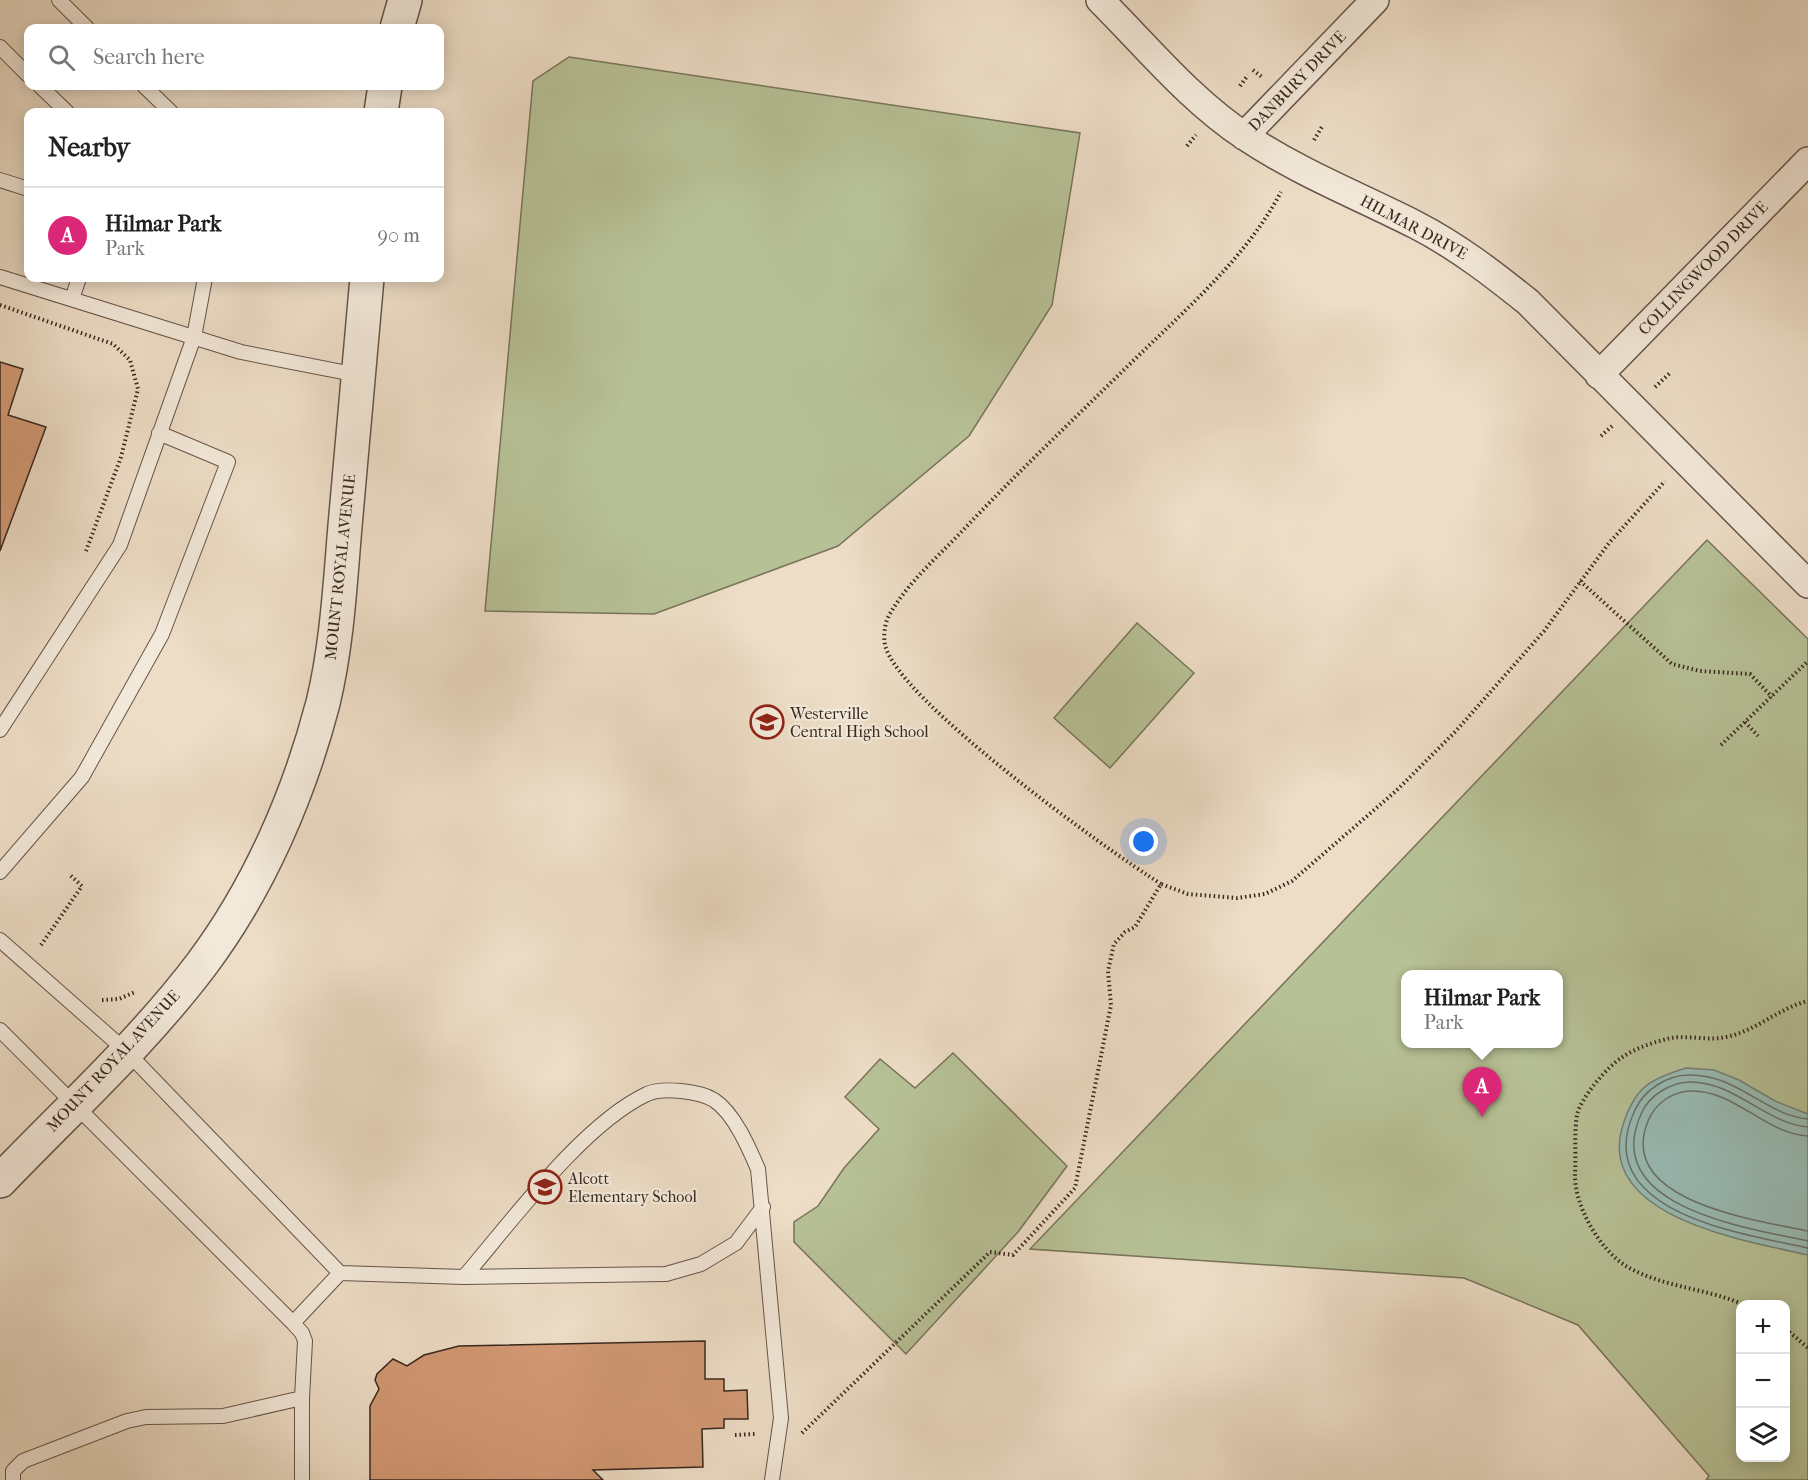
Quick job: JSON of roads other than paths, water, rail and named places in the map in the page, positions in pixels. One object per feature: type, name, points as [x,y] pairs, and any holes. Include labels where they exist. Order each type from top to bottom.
[{"type":"street","points":[[398,24],[405,0]]},
{"type":"street","name":"HILMAR DRIVE","points":[[1100,0],[1202,102],[1244,136],[1291,166],[1417,226],[1477,261],[1528,302],[1808,584]]},
{"type":"street","name":"DANBURY DRIVE","points":[[1244,136],[1375,0]]},
{"type":"street","points":[[382,108],[384,90]]},
{"type":"street","name":"COLLINGWOOD DRIVE","points":[[1599,375],[1808,161]]},
{"type":"street","name":"MOUNT ROYAL AVENUE","points":[[0,1181],[154,1023],[202,964],[237,912],[273,845],[301,774],[323,702],[335,640],[367,282]]},
{"type":"lane","points":[[59,0],[83,24]]},
{"type":"lane","points":[[0,46],[24,71]]},
{"type":"lane","points":[[44,90],[63,108]]},
{"type":"lane","points":[[148,90],[167,108]]},
{"type":"lane","points":[[0,180],[24,188]]},
{"type":"lane","points":[[0,277],[241,352],[358,375]]},
{"type":"lane","points":[[72,299],[78,282]]},
{"type":"lane","points":[[0,730],[120,545],[194,338],[204,282]]},
{"type":"lane","points":[[0,872],[82,777],[162,633],[228,462],[159,434]]},
{"type":"lane","points":[[0,939],[126,1052],[340,1273],[464,1277],[666,1274],[701,1264],[736,1243],[763,1207]]},
{"type":"lane","points":[[0,1030],[302,1333],[305,1341],[302,1480]]},
{"type":"lane","points":[[464,1277],[537,1191],[608,1117],[649,1093],[678,1090],[714,1100],[742,1132],[758,1169],[781,1418],[772,1480]]},
{"type":"lane","points":[[293,1323],[340,1273]]},
{"type":"lane","points":[[13,1480],[13,1471],[23,1461],[127,1421],[146,1417],[223,1416],[302,1398]]},
{"type":"water","points":[[1686,1068],[1714,1070],[1739,1080],[1775,1101],[1808,1114],[1808,1255],[1749,1242],[1681,1219],[1651,1202],[1630,1181],[1620,1154],[1624,1122],[1629,1110],[1640,1092],[1654,1080]]},
{"type":"place","name":"Westerville Central High School","points":[[767,722]]},
{"type":"place","name":"Hilmar Park","points":[[1482,1117]]},
{"type":"place","name":"Alcott Elementary School","points":[[545,1187]]}]
